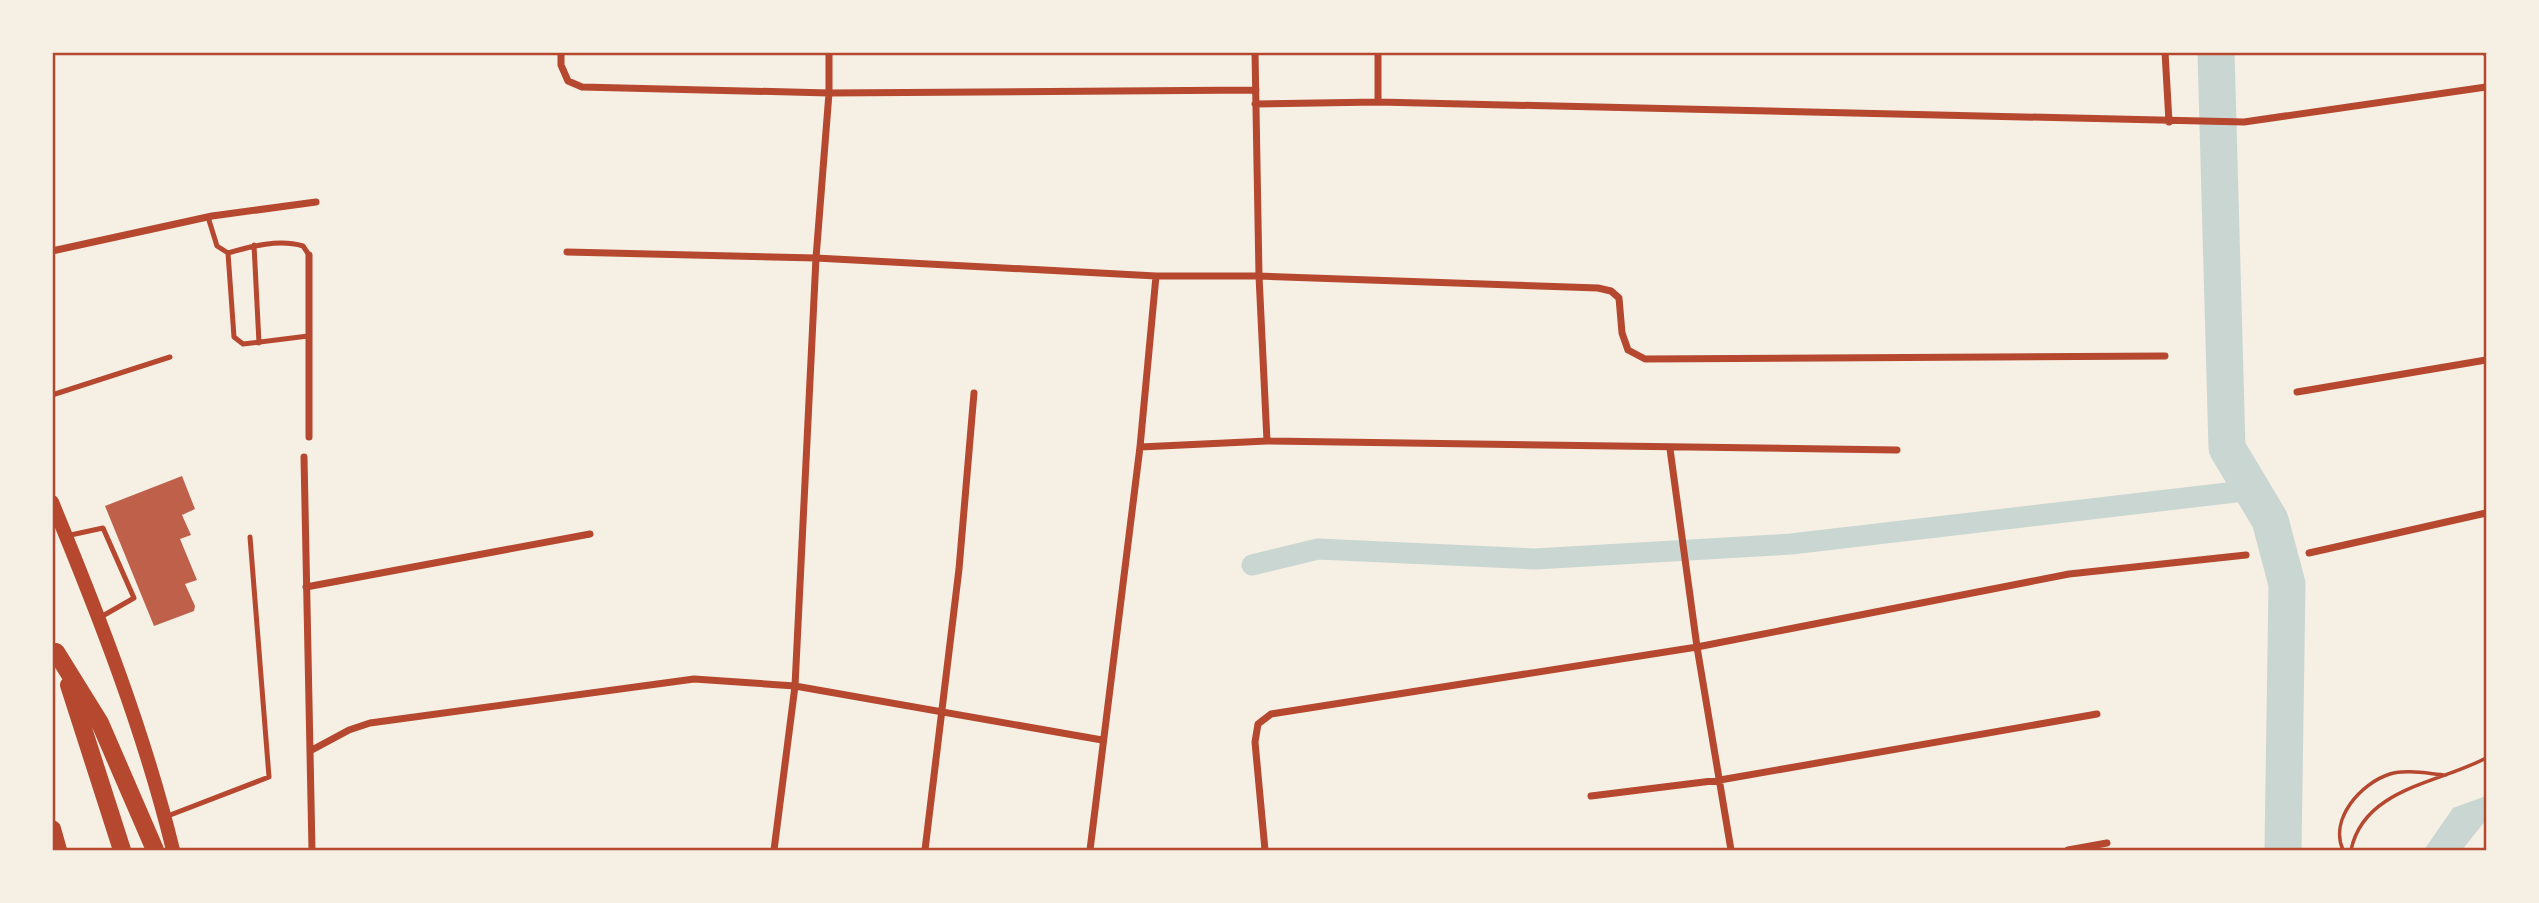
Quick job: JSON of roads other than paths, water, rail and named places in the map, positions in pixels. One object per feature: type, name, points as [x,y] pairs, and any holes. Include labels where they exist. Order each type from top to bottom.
[{"type":"highway","points":[[54,648],[122,850]]},
{"type":"highway","points":[[54,648],[100,723],[155,850]]},
{"type":"highway","points":[[52,829],[55,850]]},
{"type":"main road","points":[[52,502],[99,618],[143,743],[173,850]]},
{"type":"street","points":[[561,52],[561,65],[568,81],[582,87],[829,93],[1256,90]]},
{"type":"street","points":[[774,850],[795,686],[816,258],[829,93],[829,52]]},
{"type":"street","points":[[1255,52],[1259,275],[1267,442]]},
{"type":"street","points":[[1378,52],[1378,102]]},
{"type":"street","points":[[2165,52],[2169,122]]},
{"type":"street","points":[[1255,103],[1378,102],[2187,122],[2244,121],[2487,87]]},
{"type":"street","points":[[52,251],[208,217],[316,202]]},
{"type":"street","points":[[567,252],[816,258],[1156,276],[1259,275],[1611,291],[1619,298],[1622,333],[1628,350],[1645,359],[2165,356]]},
{"type":"street","points":[[309,255],[309,438]]},
{"type":"street","points":[[1090,850],[1140,447],[1156,276]]},
{"type":"street","points":[[2297,392],[2487,360]]},
{"type":"street","points":[[925,850],[943,712],[974,393]]},
{"type":"street","points":[[1140,447],[1267,442],[1897,450]]},
{"type":"street","points":[[1670,449],[1697,647],[1731,850]]},
{"type":"street","points":[[304,457],[312,850]]},
{"type":"street","points":[[2309,553],[2487,513]]},
{"type":"street","points":[[306,587],[590,534]]},
{"type":"street","points":[[1265,850],[1255,742],[1258,724],[1271,714],[1697,647],[2069,574],[2246,555]]},
{"type":"street","points":[[310,751],[349,730],[370,723],[694,679],[795,686],[1102,740]]},
{"type":"street","points":[[1591,796],[1720,780],[2097,714]]},
{"type":"street","points":[[2068,850],[2107,843]]},
{"type":"lane","points":[[208,217],[217,246],[228,253],[254,245],[293,243],[303,246],[309,255]]},
{"type":"lane","points":[[254,245],[259,343]]},
{"type":"lane","points":[[228,253],[234,337],[243,344],[308,336]]},
{"type":"lane","points":[[52,395],[170,357]]},
{"type":"lane","points":[[66,536],[103,528],[134,598],[99,618]]},
{"type":"lane","points":[[164,817],[269,777],[250,537]]},
{"type":"waterway","points":[[2216,52],[2227,448],[2270,520],[2287,584],[2283,850]]},
{"type":"waterway","points":[[1252,565],[1318,549],[1535,559],[1791,544],[2253,490]]}]
